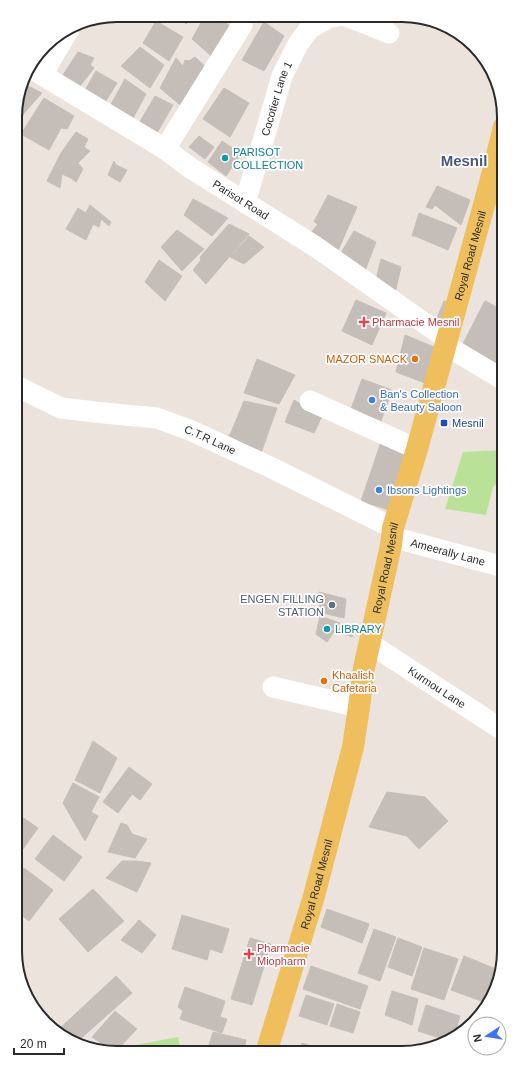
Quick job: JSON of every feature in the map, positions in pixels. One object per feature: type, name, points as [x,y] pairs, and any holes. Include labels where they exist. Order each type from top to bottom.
[{"type":"main road","name":"Royal Road Mesnil","points":[[267,1046],[314,896],[352,751],[360,708],[364,668],[393,533],[446,342],[497,187]]},
{"type":"street","points":[[164,149],[238,22]]},
{"type":"street","name":"Cocotier Lane 1","points":[[245,203],[282,76],[298,44],[310,28],[320,22]]},
{"type":"street","points":[[362,22],[389,33]]},
{"type":"street","points":[[36,71],[57,44]]},
{"type":"street","name":"Parisot Road","points":[[36,71],[164,149],[188,167],[316,247],[446,342],[497,375]]},
{"type":"street","name":"C.T.R Lane","points":[[22,389],[61,408],[157,418],[192,431],[272,468],[393,533]]},
{"type":"street","points":[[310,401],[417,449]]},
{"type":"street","name":"Ameerally Lane","points":[[393,533],[497,565]]},
{"type":"street","name":"Kurmou Lane","points":[[369,644],[497,726]]},
{"type":"street","points":[[273,687],[360,708]]},
{"type":"green space","points":[[497,450],[497,483],[493,487],[486,515],[445,509],[463,452]]},
{"type":"green space","points":[[178,1037],[180,1046],[130,1046]]},
{"type":"building","points":[[155,22],[183,37],[169,61],[143,43]]},
{"type":"building","points":[[202,22],[224,22],[236,30],[216,60],[192,39]]},
{"type":"building","points":[[264,22],[284,36],[264,71],[242,60]]},
{"type":"building","points":[[140,47],[164,65],[150,88],[121,66]]},
{"type":"building","points":[[51,49],[41,67],[38,64]]},
{"type":"building","points":[[78,52],[94,58],[90,65],[94,68],[77,90],[61,78]]},
{"type":"building","points":[[195,57],[209,70],[185,109],[160,88],[176,58],[183,66],[185,60],[189,61]]},
{"type":"building","points":[[96,71],[117,83],[104,104],[84,92]]},
{"type":"building","points":[[125,79],[146,94],[131,122],[110,106]]},
{"type":"building","points":[[27,86],[42,93],[25,112],[22,110]]},
{"type":"building","points":[[224,88],[249,103],[230,137],[203,119]]},
{"type":"building","points":[[155,96],[173,105],[154,138],[138,125]]},
{"type":"building","points":[[44,98],[74,116],[67,129],[61,128],[49,150],[22,135]]},
{"type":"building","points":[[76,132],[88,139],[84,147],[90,151],[78,163],[83,169],[76,182],[62,174],[60,188],[47,181],[61,153]]},
{"type":"building","points":[[199,136],[214,147],[205,159],[189,147]]},
{"type":"building","name":"PARISOT COLLECTION","points":[[222,141],[241,154],[226,176],[208,162]]},
{"type":"building","points":[[114,161],[116,165],[127,170],[120,182],[108,175]]},
{"type":"building","points":[[437,186],[470,200],[461,225],[435,205],[432,209],[426,207]]},
{"type":"building","points":[[328,195],[357,207],[336,255],[310,234],[318,224],[314,222]]},
{"type":"building","points":[[193,199],[228,218],[212,236],[184,215]]},
{"type":"building","points":[[90,205],[111,222],[109,226],[101,219],[99,227],[93,224],[86,240],[66,229],[78,208],[86,213]]},
{"type":"building","points":[[419,213],[457,228],[448,250],[412,236]]},
{"type":"building","points":[[229,224],[249,234],[206,284],[193,270],[201,260],[200,257]]},
{"type":"building","points":[[177,230],[204,249],[182,271],[161,247]]},
{"type":"building","points":[[354,231],[376,242],[364,273],[338,258]]},
{"type":"building","points":[[249,236],[264,247],[244,264],[230,257]]},
{"type":"building","points":[[381,259],[401,267],[395,293],[375,284]]},
{"type":"building","points":[[159,260],[182,276],[165,301],[145,282]]},
{"type":"building","name":"Pharmacie Mesnil","points":[[356,300],[386,313],[372,345],[342,331]]},
{"type":"building","points":[[444,301],[452,304],[442,328],[435,328],[437,318]]},
{"type":"building","points":[[485,301],[497,307],[497,364],[462,346]]},
{"type":"building","points":[[485,301],[497,307],[497,328],[485,357],[462,346]]},
{"type":"building","name":"MAZOR SNACK","points":[[405,335],[434,347],[425,383],[396,372]]},
{"type":"building","points":[[257,359],[295,375],[279,404],[244,393]]},
{"type":"building","name":"Ban's Collection & Beauty Saloon","points":[[362,379],[392,390],[381,421],[351,409]]},
{"type":"building","points":[[294,400],[322,416],[314,433],[285,422]]},
{"type":"building","points":[[244,401],[277,408],[261,453],[228,435],[230,435]]},
{"type":"building","points":[[381,442],[408,451],[389,510],[361,501]]},
{"type":"building","name":"ENGEN FILLING STATION","points":[[319,592],[346,599],[344,618],[319,612]]},
{"type":"building","name":"LIBRARY","points":[[320,616],[340,623],[327,642],[316,634]]},
{"type":"building","points":[[342,623],[357,629],[352,637],[338,631]]},
{"type":"building","points":[[93,741],[117,758],[100,793],[75,780]]},
{"type":"building","points":[[129,767],[152,784],[140,800],[132,794],[118,813],[103,802]]},
{"type":"building","points":[[73,783],[99,797],[91,812],[98,816],[85,841],[63,803]]},
{"type":"building","points":[[387,792],[425,797],[448,821],[419,849],[407,836],[369,827]]},
{"type":"building","points":[[22,817],[38,828],[22,850]]},
{"type":"building","points":[[121,823],[127,825],[132,834],[147,839],[135,858],[108,852]]},
{"type":"building","points":[[53,835],[82,857],[64,881],[35,859]]},
{"type":"building","points":[[122,861],[151,863],[137,892],[106,878]]},
{"type":"building","points":[[24,868],[53,890],[29,921],[22,916],[22,871]]},
{"type":"building","points":[[93,889],[124,921],[88,952],[59,919]]},
{"type":"building","points":[[327,909],[369,924],[362,943],[321,927]]},
{"type":"building","points":[[182,915],[229,929],[222,953],[210,949],[207,960],[172,949]]},
{"type":"building","points":[[139,920],[156,935],[142,953],[121,940]]},
{"type":"building","points":[[374,929],[396,937],[380,981],[358,973]]},
{"type":"building","points":[[250,938],[271,944],[252,1005],[231,999]]},
{"type":"building","points":[[398,938],[422,947],[412,976],[388,967]]},
{"type":"building","points":[[424,948],[458,959],[444,1000],[411,989]]},
{"type":"building","points":[[464,956],[495,969],[488,990],[482,1001],[451,990]]},
{"type":"building","points":[[311,966],[368,986],[360,1009],[303,989]]},
{"type":"building","points":[[116,976],[132,993],[81,1039],[61,1027]]},
{"type":"building","points":[[185,987],[225,1001],[220,1017],[227,1019],[222,1033],[180,1019],[183,1011],[178,1007]]},
{"type":"building","points":[[392,991],[418,999],[412,1025],[385,1015]]},
{"type":"building","points":[[306,995],[334,1004],[327,1025],[299,1016]]},
{"type":"building","points":[[337,1004],[360,1012],[353,1033],[330,1026]]},
{"type":"building","points":[[426,1005],[460,1016],[456,1029],[440,1038],[418,1031]]},
{"type":"building","points":[[115,1011],[137,1029],[121,1046],[104,1045],[92,1037]]},
{"type":"building","points":[[213,1032],[246,1040],[245,1046],[209,1046]]},
{"type":"building","points":[[302,1043],[311,1046],[301,1046]]},
{"type":"place","name":"PARISOT COLLECTION","points":[[225,158]]},
{"type":"place","name":"Pharmacie Mesnil","points":[[364,322]]},
{"type":"place","name":"MAZOR SNACK","points":[[415,359]]},
{"type":"place","name":"Ban's Collection & Beauty Saloon","points":[[372,400]]},
{"type":"place","name":"Mesnil","points":[[444,423]]},
{"type":"place","name":"Ibsons Lightings","points":[[379,490]]},
{"type":"place","name":"ENGEN FILLING STATION","points":[[332,605]]},
{"type":"place","name":"LIBRARY","points":[[327,629]]},
{"type":"place","name":"Khaalish Cafetaria","points":[[324,681]]},
{"type":"place","name":"Pharmacie Miopharm","points":[[249,954]]},
{"type":"district","name":"Mesnil","points":[[464,161]]}]
